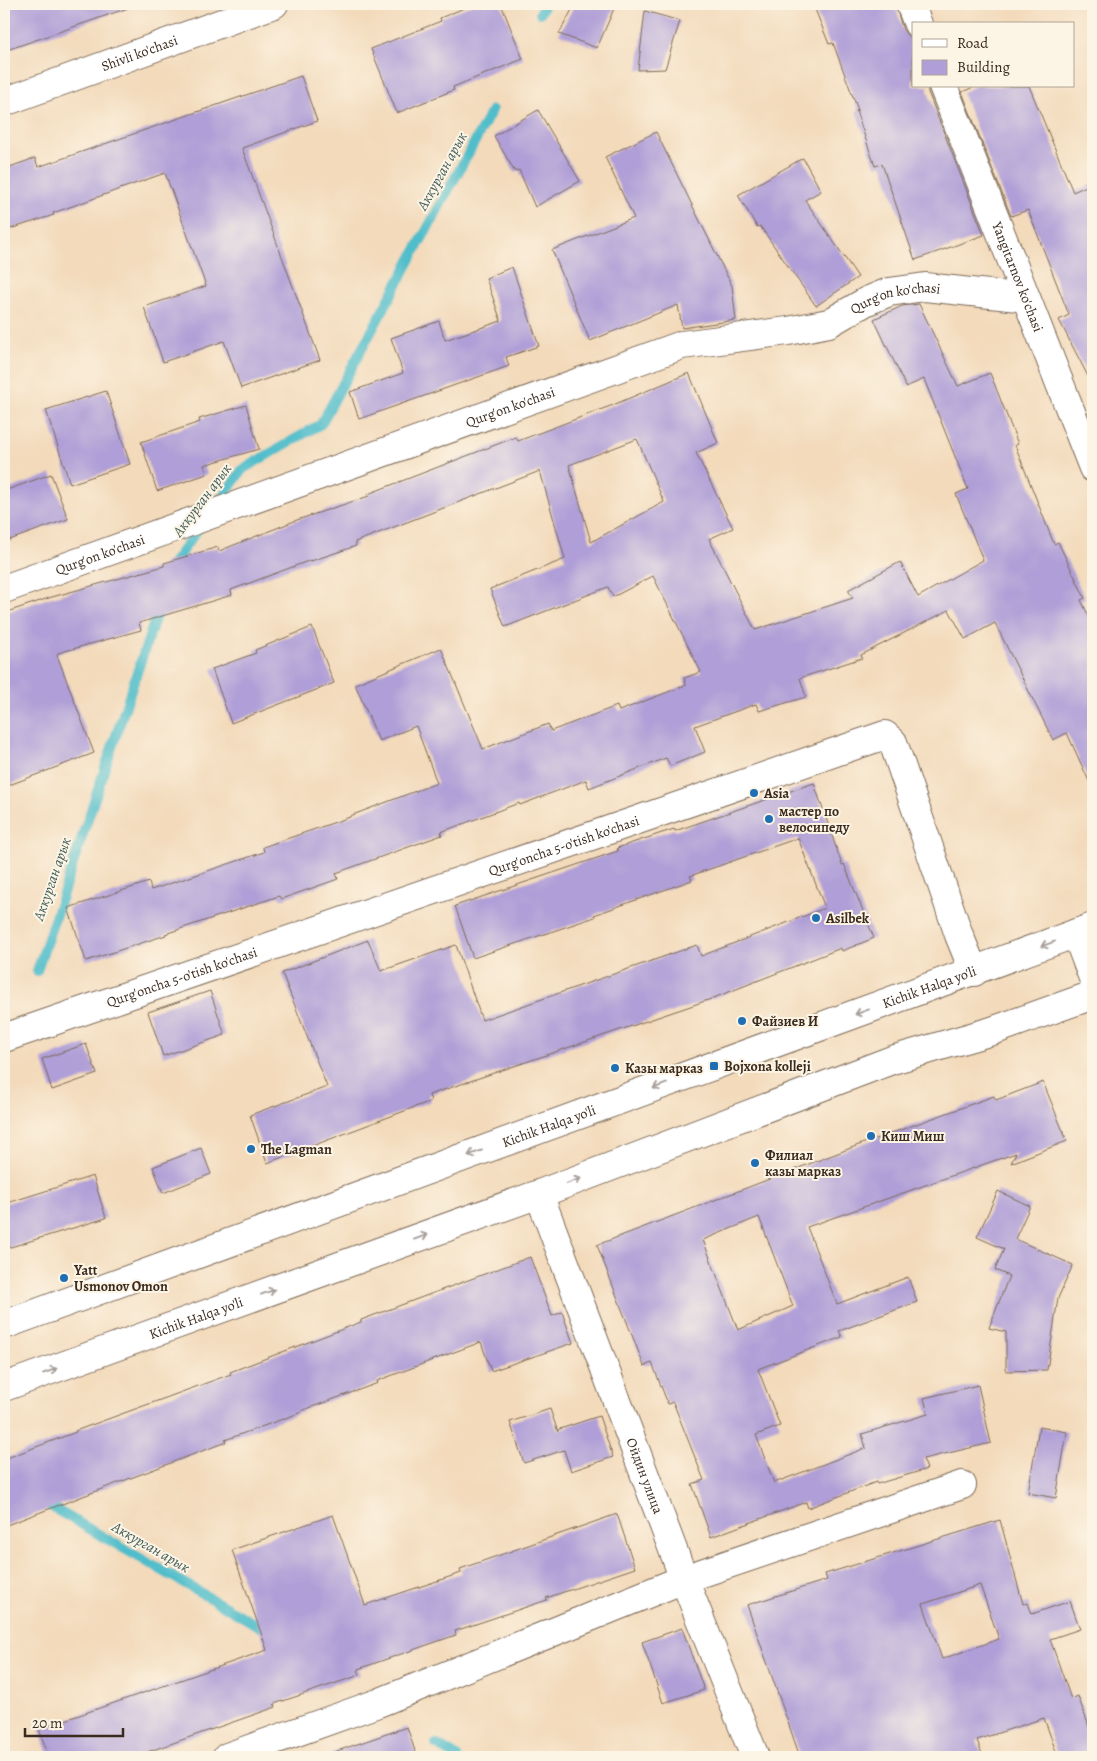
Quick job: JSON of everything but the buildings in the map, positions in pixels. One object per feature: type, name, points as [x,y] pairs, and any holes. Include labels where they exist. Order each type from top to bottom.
[{"type":"main road","name":"Shivli ko'chasi","points":[[4,102],[274,4]]},
{"type":"main road","points":[[910,4],[917,22]]},
{"type":"main road","name":"Yangitarnov ko'chasi","points":[[944,88],[1093,468]]},
{"type":"main road","name":"Qurg'on ko'chasi","points":[[4,589],[682,345],[788,331],[829,323],[867,300],[898,290],[925,287],[1026,298]]},
{"type":"main road","name":"Qurg'oncha 5-o'tish ko'chasi","points":[[4,1038],[885,735],[893,742],[959,935],[974,972]]},
{"type":"main road","points":[[1085,930],[1093,978]]},
{"type":"main road","name":"Kichik Halqa yo'li","points":[[4,1325],[1085,930]]},
{"type":"main road","name":"Kichik Halqa yo'li","points":[[4,1387],[540,1194],[892,1060],[992,1031],[1093,995]]},
{"type":"main road","name":"Ойдин улица","points":[[540,1194],[684,1579],[755,1757]]},
{"type":"main road","points":[[227,1757],[378,1703],[684,1579],[962,1485]]},
{"type":"waterway","name":"Аккурган арык","points":[[540,13],[545,4]]},
{"type":"waterway","name":"Аккурган арык","points":[[216,506],[243,469],[321,424],[492,110]]},
{"type":"waterway","name":"Аккурган арык","points":[[171,572],[174,562],[201,525]]},
{"type":"waterway","name":"Аккурган арык","points":[[37,971],[159,607]]},
{"type":"waterway","name":"Аккурган арык","points":[[41,1501],[269,1632]]},
{"type":"waterway","name":"Аккурган арык","points":[[436,1744],[457,1757]]},
{"type":"place","name":"Asia","points":[[754,793]]},
{"type":"place","name":"мастер по велосипеду","points":[[769,819]]},
{"type":"place","name":"Asilbek","points":[[816,918]]},
{"type":"place","name":"Файзиев И","points":[[742,1021]]},
{"type":"place","name":"Bojxona kolleji","points":[[714,1066]]},
{"type":"place","name":"Казы марказ","points":[[615,1068]]},
{"type":"place","name":"Киш Миш","points":[[871,1136]]},
{"type":"place","name":"The Lagman","points":[[251,1149]]},
{"type":"place","name":"Филиал казы марказ","points":[[755,1163]]},
{"type":"place","name":"Yatt Usmonov Omon","points":[[64,1278]]}]
